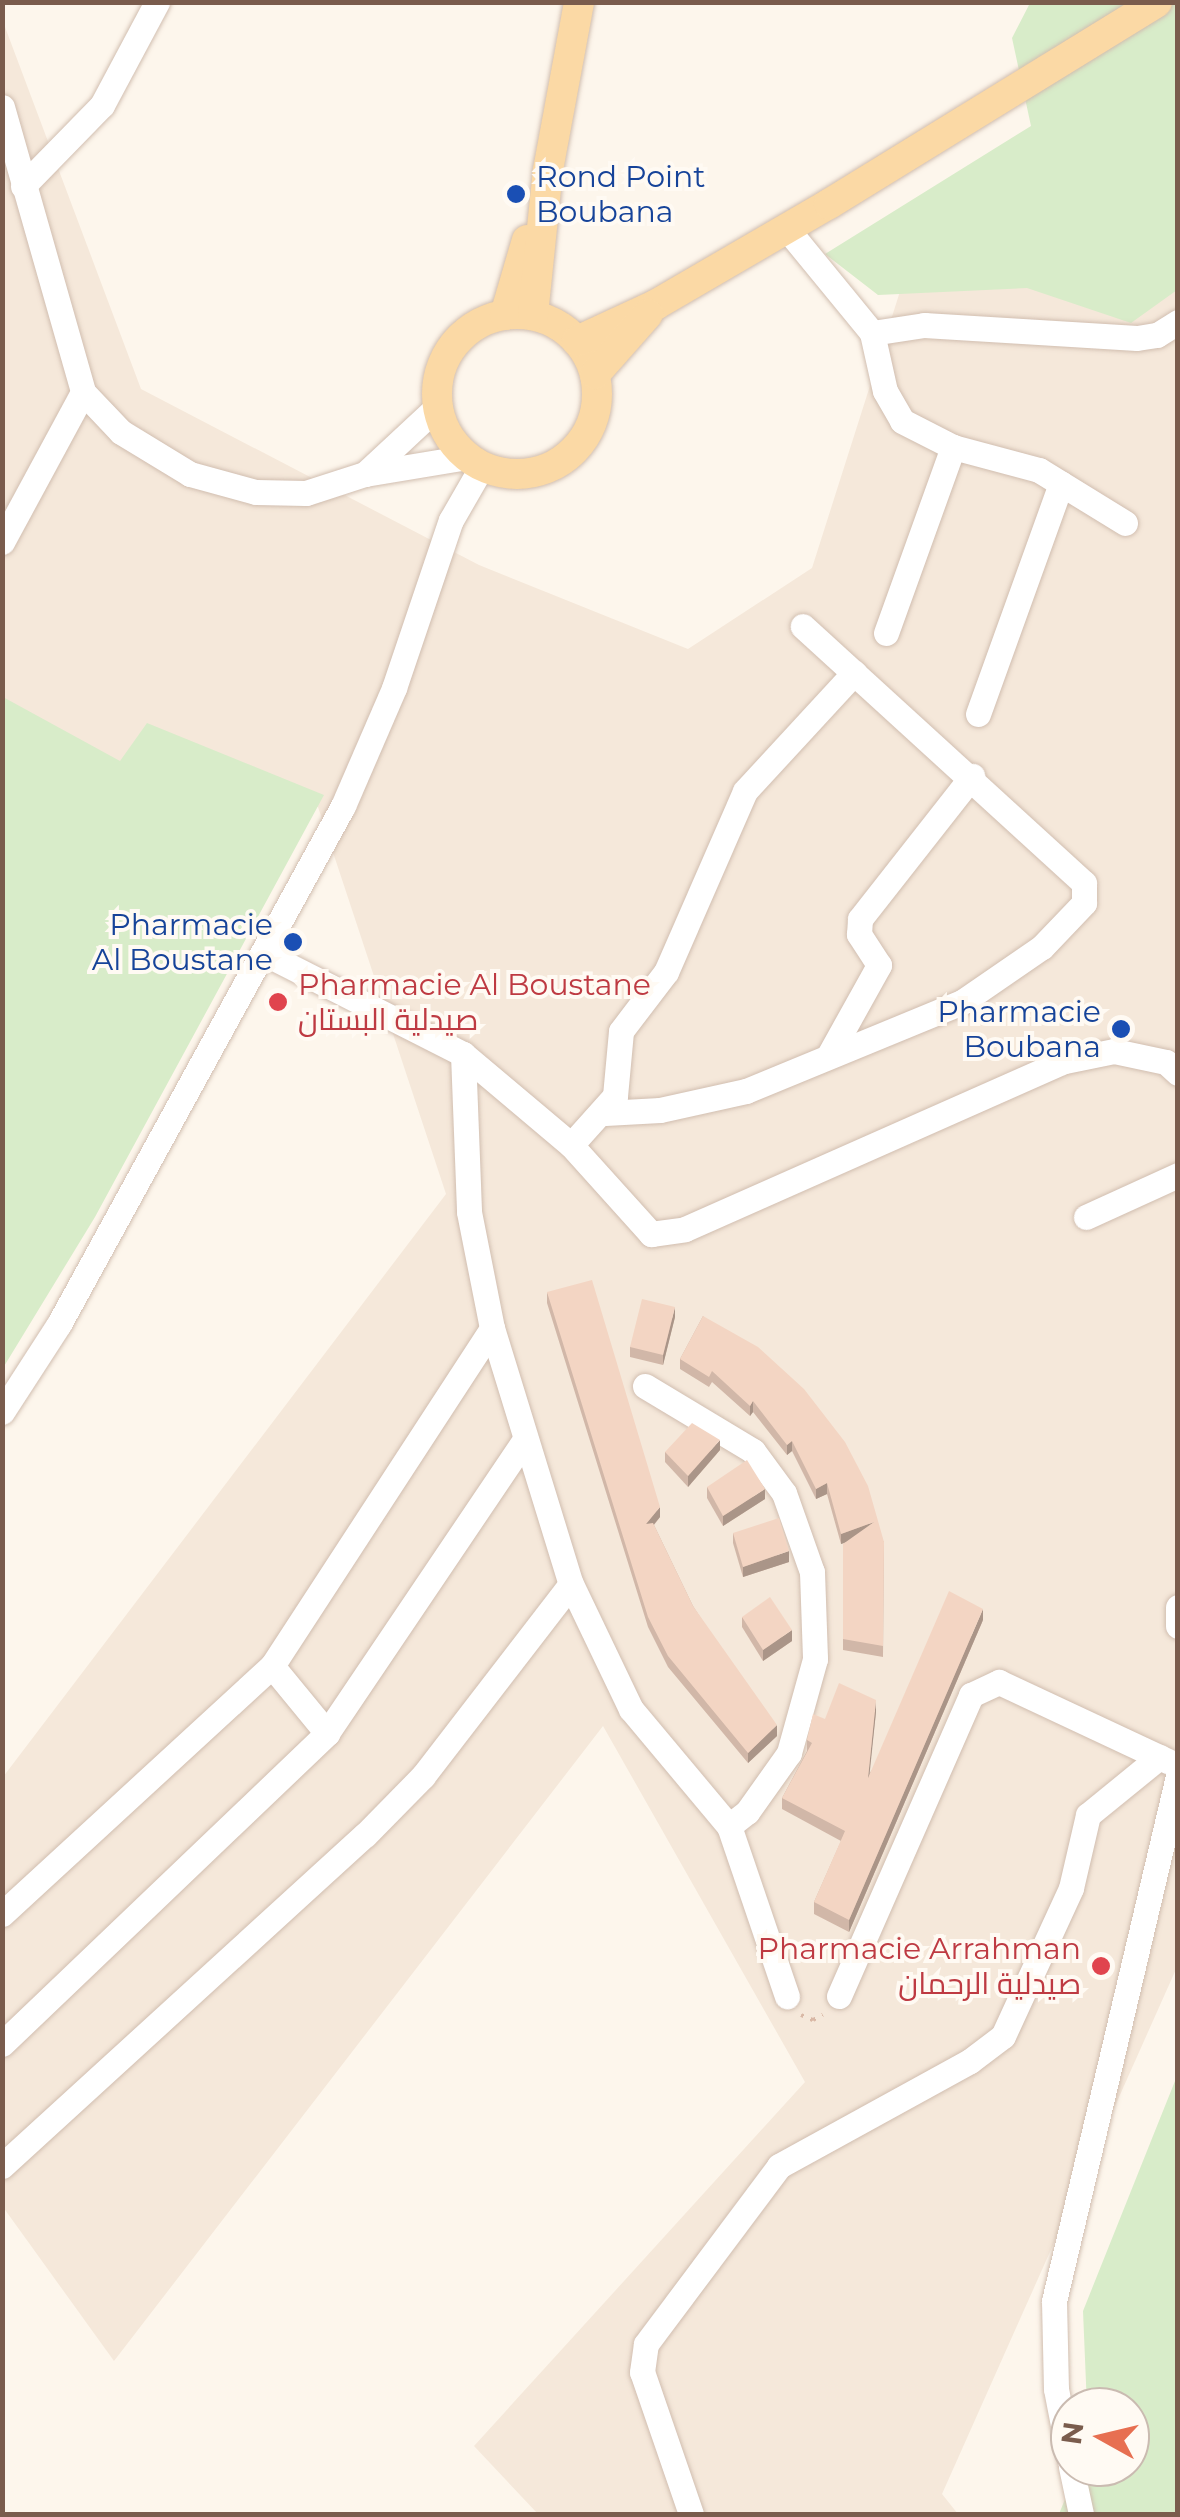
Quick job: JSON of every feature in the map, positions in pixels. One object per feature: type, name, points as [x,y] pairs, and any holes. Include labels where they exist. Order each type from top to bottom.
[{"type":"main road","points":[[519,315],[579,2]]},
{"type":"main road","points":[[577,341],[657,304],[787,229],[1157,2]]},
{"type":"main road","points":[[594,374],[657,304]]},
{"type":"main road","points":[[519,315],[577,341],[594,374],[593,420],[560,462],[536,472],[475,462],[448,435],[438,406],[438,381],[461,338],[519,315]]},
{"type":"street","points":[[23,186],[102,105],[157,2]]},
{"type":"street","points":[[2,107],[83,392],[121,432],[190,474],[256,492],[289,492],[365,474],[475,462],[451,520],[394,688],[343,806],[59,1324],[2,1412]]},
{"type":"street","points":[[787,229],[872,333],[885,391],[902,421],[953,447],[1011,460],[1061,483],[1125,522]]},
{"type":"street","points":[[872,333],[924,325],[1137,338],[1157,335],[1178,322]]},
{"type":"street","points":[[2,542],[83,392]]},
{"type":"street","points":[[365,474],[438,406]]},
{"type":"street","points":[[886,633],[953,447]]},
{"type":"street","points":[[978,714],[1061,483]]},
{"type":"street","points":[[605,1114],[660,1110],[746,1091],[991,988],[1084,902],[1084,883],[972,776],[803,626]]},
{"type":"street","points":[[571,1145],[605,1114],[619,1078],[624,1024],[666,972],[731,814],[762,768],[854,673]]},
{"type":"street","points":[[829,1055],[879,965],[859,934],[860,919],[972,776]]},
{"type":"street","points":[[264,953],[464,1054],[571,1145],[641,1227],[669,1234],[1065,1061],[1114,1051],[1166,1062],[1178,1073]]},
{"type":"street","points":[[464,1054],[469,1212],[492,1328],[571,1584],[630,1710],[729,1826],[788,1996]]},
{"type":"street","points":[[1086,1217],[1178,1175]]},
{"type":"street","points":[[2,1914],[272,1666],[492,1328]]},
{"type":"street","points":[[645,1386],[753,1451],[784,1492],[812,1572],[816,1658],[789,1752],[747,1812],[729,1826]]},
{"type":"street","points":[[2,2044],[326,1733],[525,1440]]},
{"type":"street","points":[[2,2166],[400,1800],[571,1584]]},
{"type":"street","points":[[1178,1606],[1178,1626]]},
{"type":"street","points":[[272,1666],[326,1733]]},
{"type":"street","points":[[839,1996],[972,1694],[1000,1682],[1168,1761]]},
{"type":"street","points":[[691,2514],[642,2372],[646,2344],[779,2166],[970,2061],[1003,2036],[1071,1888],[1088,1815],[1168,1761]]},
{"type":"street","points":[[1056,2387],[1054,2301],[1178,1776]]},
{"type":"street","points":[[1076,2487],[1081,2514]]},
{"type":"path","points":[[788,1996],[792,2007],[813,2020],[839,1996]]},
{"type":"shaded area","points":[[2,19],[141,389],[479,565],[688,649],[812,568],[903,282],[1177,246],[1177,1967],[942,2494],[958,2514],[538,2514],[474,2446],[805,2082],[603,1726],[114,2361],[3,2207],[3,1777],[446,1194],[318,807],[3,751]]},
{"type":"green space","points":[[1030,3],[1177,3],[1177,290],[1131,323],[1027,288],[878,295],[825,254],[1031,126],[1012,38]]},
{"type":"green space","points":[[3,697],[120,761],[147,723],[324,795],[95,1217],[3,1368]]},
{"type":"green space","points":[[1177,2076],[1177,2514],[1059,2514],[1070,2487],[1150,2487],[1150,2387],[1086,2387],[1083,2311]]},
{"type":"building","points":[[592,1280],[660,1507],[646,1524],[653,1523],[693,1606],[777,1725],[748,1753],[668,1656],[648,1617],[547,1292]]},
{"type":"building","points":[[642,1299],[675,1307],[663,1355],[630,1347]]},
{"type":"building","points":[[703,1316],[758,1347],[804,1389],[845,1442],[868,1486],[884,1542],[883,1646],[843,1639],[843,1544],[874,1522],[841,1534],[827,1483],[816,1489],[792,1441],[787,1445],[753,1401],[750,1406],[712,1371],[709,1377],[680,1359]]},
{"type":"building","points":[[692,1423],[720,1440],[688,1476],[665,1452]]},
{"type":"building","points":[[747,1460],[765,1489],[723,1516],[707,1487]]},
{"type":"building","points":[[779,1518],[789,1551],[743,1567],[733,1533]]},
{"type":"building","points":[[949,1591],[983,1609],[849,1920],[814,1902],[845,1831],[782,1798],[812,1743],[807,1740],[813,1714],[825,1719],[839,1683],[876,1700],[868,1778]]},
{"type":"building","points":[[770,1597],[792,1630],[763,1650],[742,1617]]},
{"type":"place","name":"Rond Point Boubana","points":[[516,194]]},
{"type":"place","name":"Pharmacie Al Boustane","points":[[293,942]]},
{"type":"place","name":"Pharmacie Al Boustane صيدلية البستان","points":[[278,1002]]},
{"type":"place","name":"Pharmacie Boubana","points":[[1121,1029]]},
{"type":"place","name":"Pharmacie Arrahman صيدلية الرحمان","points":[[1101,1966]]}]
